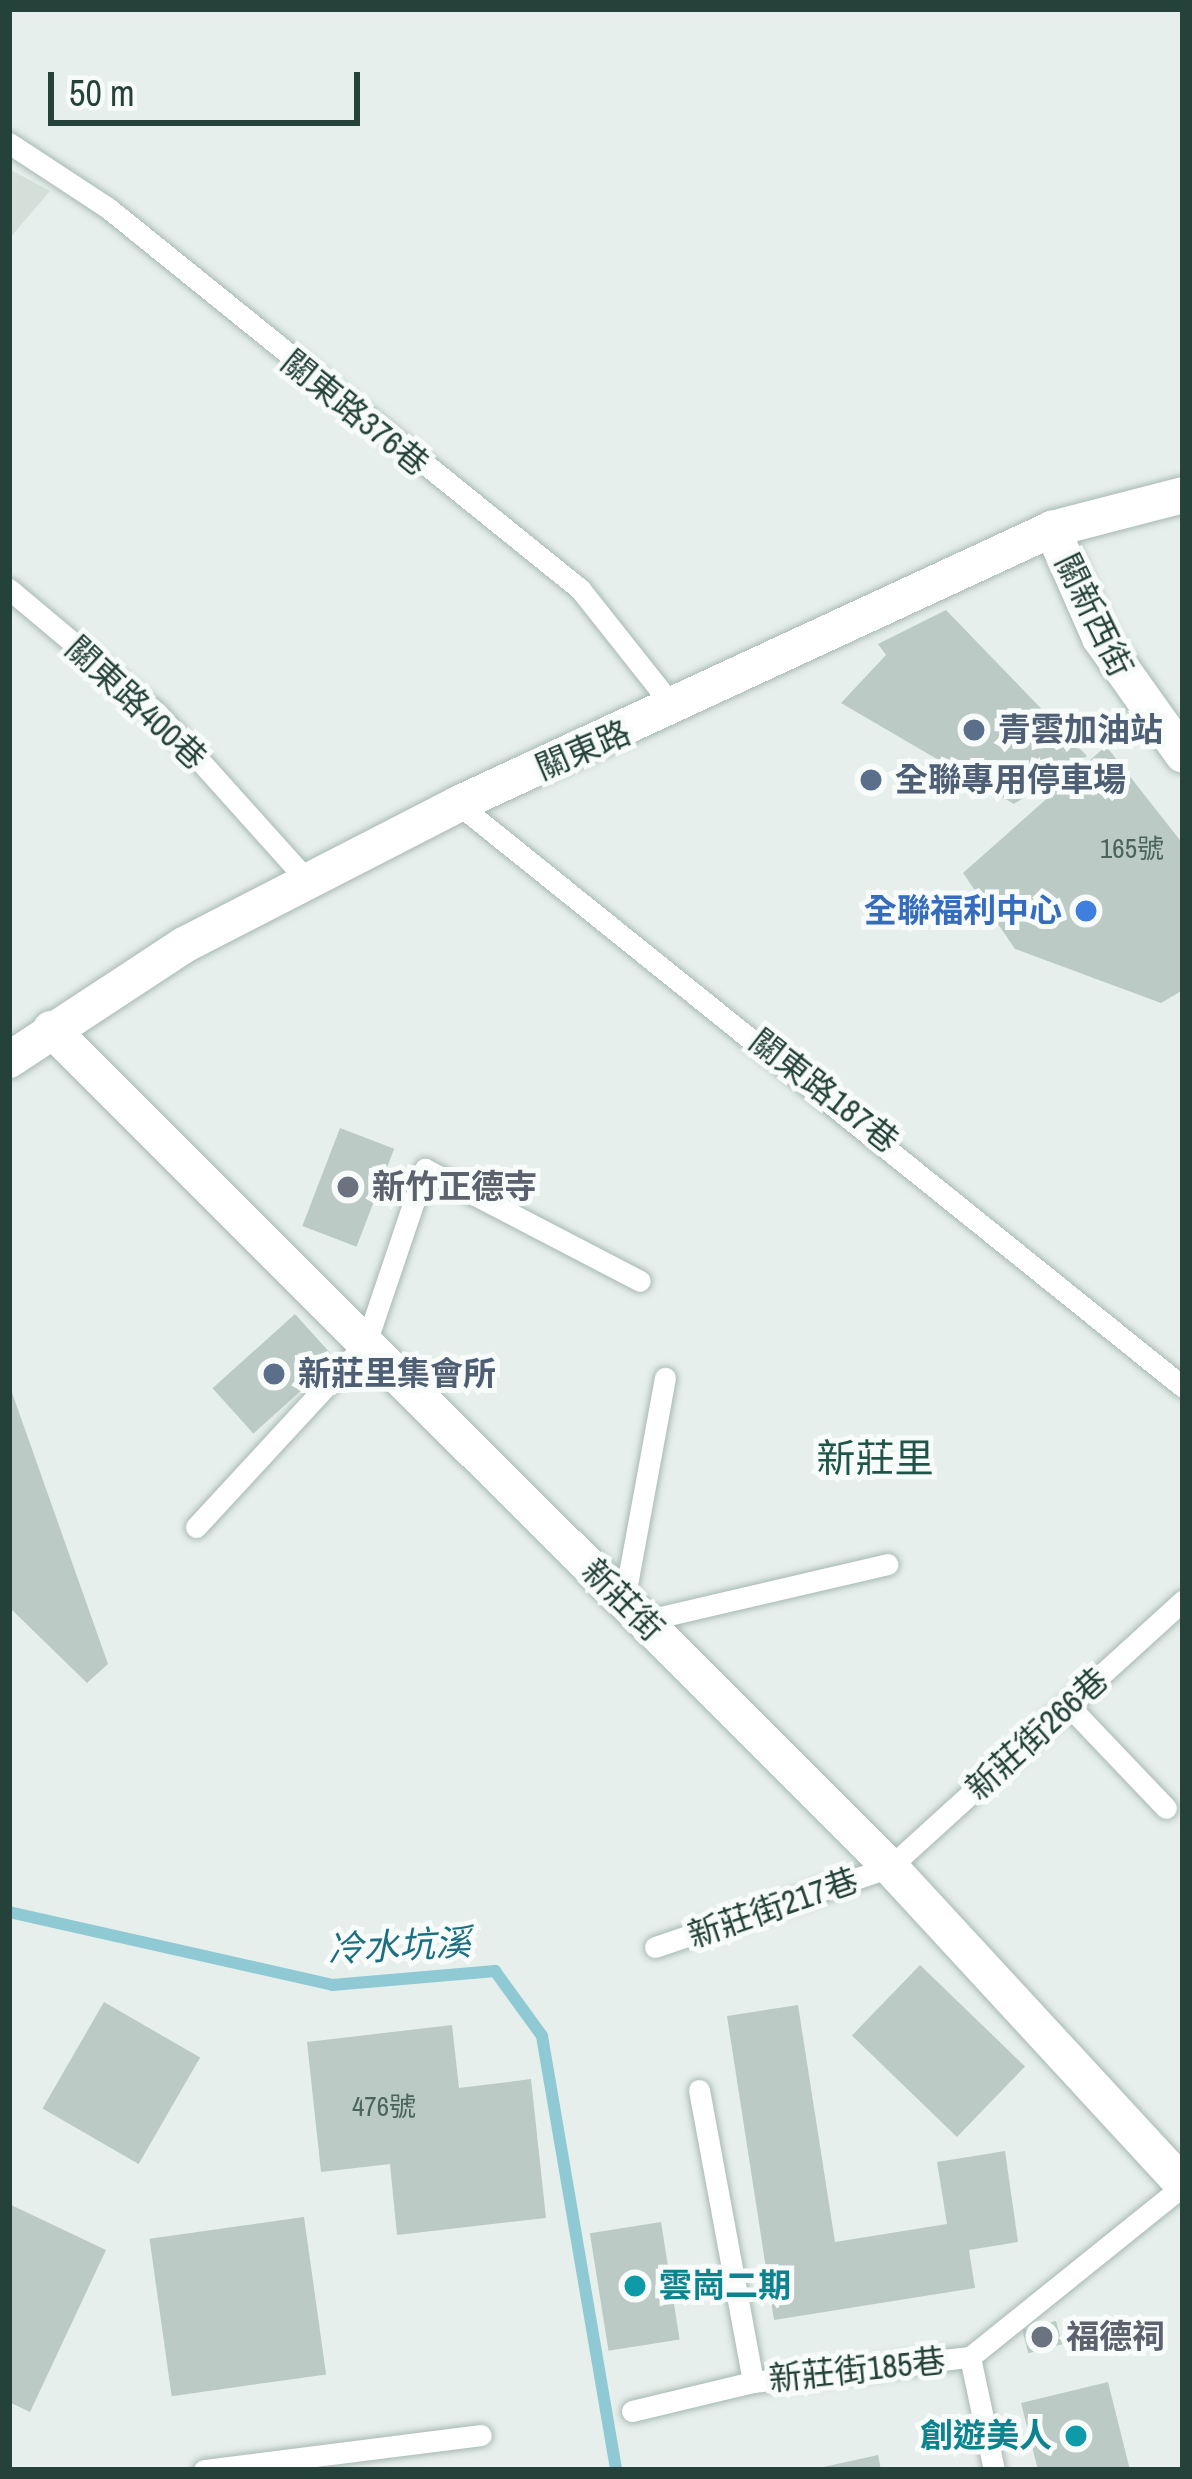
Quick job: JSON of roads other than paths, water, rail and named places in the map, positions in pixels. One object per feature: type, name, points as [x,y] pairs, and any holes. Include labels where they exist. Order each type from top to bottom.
[{"type":"street","name":"關東路","points":[[9,1060],[51,1029],[305,878],[458,803],[676,710],[1052,529],[1183,495]]},
{"type":"street","name":"關新西街","points":[[1052,529],[1100,638],[1183,755]]},
{"type":"street","name":"新莊街","points":[[51,1029],[890,1867],[1183,2185]]},
{"type":"lane","name":"關東路376巷","points":[[9,142],[108,208],[580,589],[676,710]]},
{"type":"lane","name":"關東路400巷","points":[[9,589],[157,713],[305,878]]},
{"type":"lane","name":"關東路187巷","points":[[458,803],[1183,1387]]},
{"type":"lane","points":[[196,1527],[366,1343],[425,1169],[640,1281]]},
{"type":"lane","points":[[665,1378],[634,1611],[887,1564]]},
{"type":"lane","name":"新莊街266巷","points":[[890,1867],[1183,1600]]},
{"type":"lane","points":[[1068,1705],[1166,1808]]},
{"type":"lane","name":"新莊街217巷","points":[[655,1947],[890,1867]]},
{"type":"lane","name":"新莊街185巷","points":[[699,2090],[754,2382],[970,2357],[1183,2185]]},
{"type":"lane","name":"新莊街185巷","points":[[970,2357],[994,2470]]},
{"type":"lane","points":[[632,2411],[754,2382]]},
{"type":"lane","points":[[204,2470],[482,2435]]},
{"type":"waterway","name":"冷水坑溪","points":[[9,1912],[332,1985],[495,1971],[542,2036],[616,2470]]},
{"type":"place","name":"青雲加油站","points":[[974,730]]},
{"type":"place","name":"全聯專用停車場","points":[[871,780]]},
{"type":"place","name":"全聯福利中心","points":[[1086,911]]},
{"type":"place","name":"新竹正德寺","points":[[348,1187]]},
{"type":"place","name":"新莊里集會所","points":[[274,1374]]},
{"type":"place","name":"雲崗二期","points":[[635,2286]]},
{"type":"place","name":"福德祠","points":[[1042,2337]]},
{"type":"place","name":"創遊美人","points":[[1076,2436]]},
{"type":"district","name":"新莊里","points":[[875,1458]]}]
